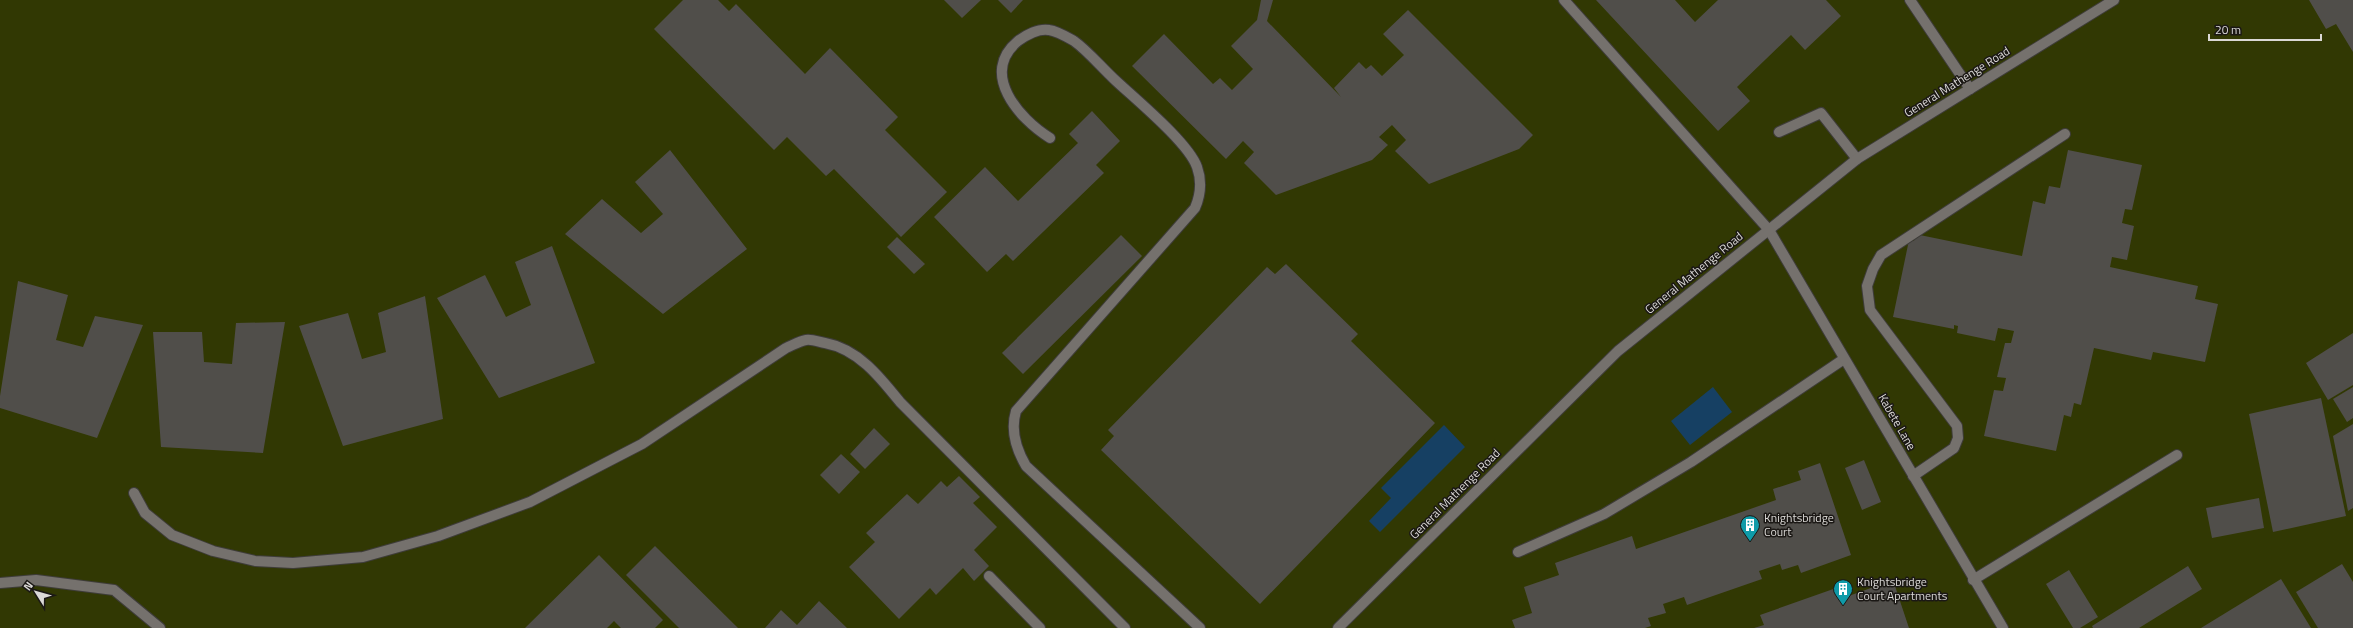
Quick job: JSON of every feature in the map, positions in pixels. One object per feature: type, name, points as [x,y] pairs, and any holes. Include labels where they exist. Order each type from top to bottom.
[{"type":"street","name":"Kabete Lane","points":[[1564,0],[1769,230],[1973,580],[2003,628]]},
{"type":"street","points":[[1910,0],[1970,89]]},
{"type":"street","name":"General Mathenge Road","points":[[1338,628],[1618,351],[1857,159],[2114,0]]},
{"type":"street","points":[[1050,138],[1031,124],[1009,98],[1003,87],[1002,74],[1003,63],[1013,45],[1025,36],[1048,30],[1074,42],[1181,143],[1197,166],[1201,186],[1200,197],[1195,208],[1016,411],[1013,422],[1018,451],[1026,466],[1200,628]]},
{"type":"street","points":[[1779,132],[1821,113],[1857,159]]},
{"type":"street","points":[[1913,476],[1954,448],[1958,438],[1957,426],[1870,310],[1867,286],[1873,269],[1881,255],[2065,134]]},
{"type":"street","points":[[134,493],[145,513],[172,534],[213,551],[255,561],[293,563],[363,557],[438,536],[530,502],[642,444],[786,348],[807,340],[816,341],[834,344],[861,360],[904,407],[1125,628]]},
{"type":"street","points":[[1518,552],[1604,514],[1691,462],[1844,359]]},
{"type":"street","points":[[1973,580],[2177,455]]},
{"type":"street","points":[[989,576],[1040,628]]},
{"type":"street","points":[[0,583],[36,580],[114,590],[160,628]]},
{"type":"green space","points":[[0,0],[2353,0],[2353,628],[0,628]]},
{"type":"water","points":[[1713,387],[1732,412],[1690,445],[1671,421]]},
{"type":"water","points":[[1444,425],[1465,447],[1380,532],[1369,521],[1391,498],[1381,488]]},
{"type":"building","points":[[683,0],[718,0],[729,11],[736,4],[805,74],[830,48],[898,117],[885,130],[947,192],[901,237],[834,169],[826,176],[787,137],[774,150],[654,29]]},
{"type":"building","points":[[944,0],[981,0],[962,18]]},
{"type":"building","points":[[998,0],[1023,0],[1011,13]]},
{"type":"building","points":[[1261,0],[1273,0],[1267,21],[1341,97],[1334,88],[1359,62],[1366,69],[1371,65],[1382,76],[1404,55],[1383,34],[1408,10],[1533,135],[1519,149],[1429,184],[1395,151],[1406,140],[1392,125],[1379,137],[1388,145],[1372,160],[1276,195],[1244,163],[1254,152],[1243,141],[1226,159],[1132,66],[1164,34],[1213,84],[1220,78],[1232,90],[1253,69],[1231,46],[1257,20]]},
{"type":"building","points":[[1596,0],[1675,0],[1695,22],[1718,0],[1826,0],[1841,16],[1805,50],[1791,35],[1737,87],[1750,101],[1718,131]]},
{"type":"building","points":[[2309,0],[2353,0],[2353,52],[2336,24],[2326,29]]},
{"type":"building","points":[[1092,111],[1120,141],[1096,165],[1104,173],[1013,261],[1006,254],[987,272],[934,217],[985,167],[1018,201],[1078,143],[1069,134]]},
{"type":"building","points":[[670,150],[747,249],[663,314],[565,234],[602,199],[641,233],[663,214],[635,182]]},
{"type":"building","points":[[2068,150],[2142,165],[2132,210],[2125,209],[2122,223],[2134,226],[2127,260],[2112,257],[2110,267],[2198,286],[2195,299],[2218,304],[2205,362],[2153,352],[2151,360],[2094,348],[2081,405],[2074,403],[2071,417],[2064,415],[2056,451],[1984,436],[1994,390],[2003,391],[2006,378],[1997,377],[2005,343],[2011,343],[2014,331],[1998,328],[1995,341],[1957,333],[1958,326],[1954,325],[1954,329],[1893,317],[1909,240],[1914,241],[1915,234],[2022,256],[2033,201],[2045,204],[2049,186],[2060,188]]},
{"type":"building","points":[[1121,235],[1142,256],[1023,374],[1002,353]]},
{"type":"building","points":[[897,237],[925,264],[914,274],[887,247]]},
{"type":"building","points":[[552,246],[595,363],[499,398],[437,298],[485,275],[506,317],[531,305],[515,262]]},
{"type":"building","points":[[1286,264],[1358,334],[1351,341],[1435,423],[1260,604],[1101,450],[1114,436],[1108,430],[1267,267],[1275,274]]},
{"type":"building","points":[[18,281],[68,295],[56,340],[83,347],[95,316],[143,325],[97,438],[0,408],[0,396]]},
{"type":"building","points":[[425,296],[443,419],[343,446],[299,326],[348,313],[362,359],[386,352],[378,313]]},
{"type":"building","points":[[285,322],[263,453],[161,447],[153,332],[202,332],[204,362],[232,364],[236,323]]},
{"type":"building","points":[[2353,333],[2353,385],[2328,400],[2306,363]]},
{"type":"building","points":[[2353,387],[2353,418],[2347,422],[2333,399]]},
{"type":"building","points":[[2321,398],[2346,516],[2273,532],[2249,414]]},
{"type":"building","points":[[2353,424],[2353,508],[2348,511],[2333,436]]},
{"type":"building","points":[[874,428],[890,444],[865,469],[850,454]]},
{"type":"building","points":[[841,454],[860,472],[839,494],[820,475]]},
{"type":"building","points":[[1864,460],[1881,502],[1862,510],[1845,468]]},
{"type":"building","name":"Knightsbridge Court","points":[[1820,463],[1851,555],[1801,573],[1798,565],[1782,570],[1780,564],[1759,571],[1762,579],[1687,605],[1684,597],[1663,604],[1666,613],[1648,618],[1651,626],[1645,628],[1515,628],[1512,620],[1532,613],[1524,587],[1559,575],[1555,563],[1632,536],[1636,549],[1776,500],[1773,489],[1801,480],[1798,471]]},
{"type":"building","points":[[959,476],[980,497],[973,503],[997,527],[974,550],[989,566],[974,581],[963,568],[936,595],[930,588],[899,619],[849,567],[875,542],[866,533],[907,494],[918,504],[941,481],[947,487]]},
{"type":"building","points":[[2259,498],[2264,528],[2212,538],[2206,508]]},
{"type":"building","points":[[655,546],[738,628],[679,628],[626,575]]},
{"type":"building","points":[[599,555],[663,620],[655,628],[621,628],[614,621],[607,628],[525,628]]},
{"type":"building","points":[[2342,564],[2353,582],[2353,628],[2318,628],[2296,592]]},
{"type":"building","points":[[2188,566],[2202,589],[2139,628],[2093,628],[2092,626]]},
{"type":"building","points":[[2069,570],[2098,617],[2080,628],[2073,628],[2046,584]]},
{"type":"building","points":[[2281,579],[2311,628],[2201,628]]},
{"type":"building","name":"Knightsbridge Court Apartments","points":[[1893,580],[1909,628],[1754,628],[1764,625],[1760,615],[1839,587],[1843,598]]},
{"type":"building","points":[[819,601],[847,628],[765,628],[781,610],[797,625]]},
{"type":"place","name":"Knightsbridge Court","points":[[1750,542]]},
{"type":"place","name":"Knightsbridge Court Apartments","points":[[1843,606]]}]
